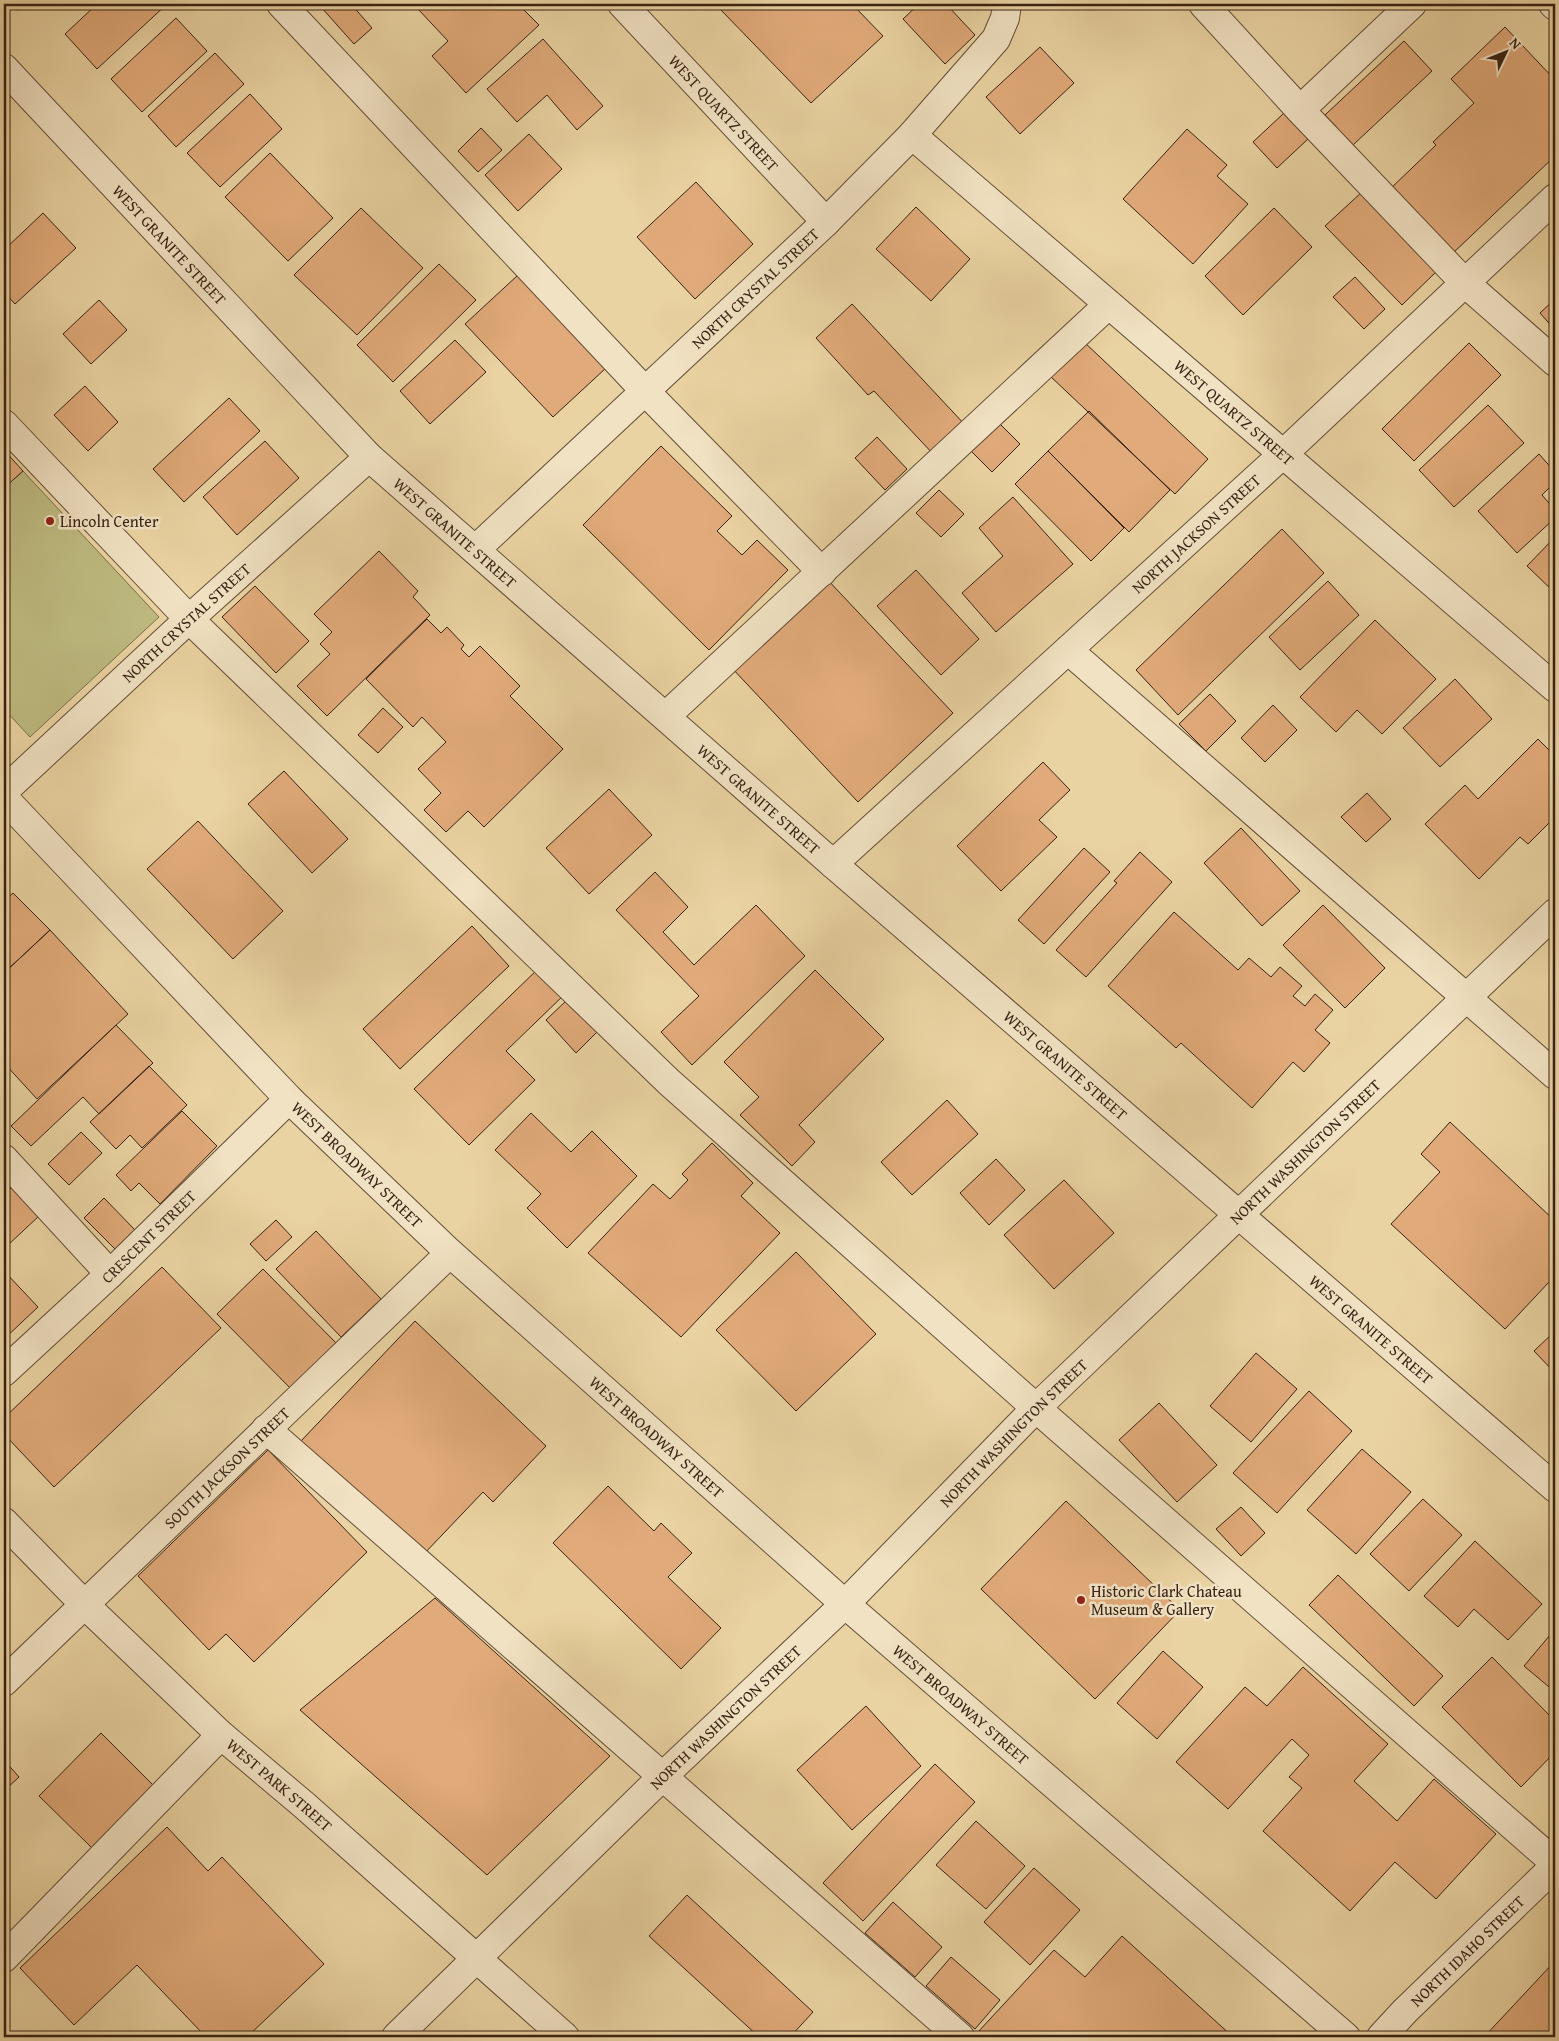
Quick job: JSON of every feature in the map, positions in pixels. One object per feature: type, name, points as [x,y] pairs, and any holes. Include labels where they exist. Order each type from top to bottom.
[{"type":"street","points":[[281,4],[645,391],[822,572]]},
{"type":"street","name":"WEST QUARTZ STREET","points":[[622,4],[826,222]]},
{"type":"street","name":"NORTH CRYSTAL STREET","points":[[476,549],[826,222],[912,135],[996,39],[1005,18],[1007,4]]},
{"type":"street","points":[[1203,4],[1300,110],[1465,283],[1555,362]]},
{"type":"street","points":[[1300,110],[1412,4]]},
{"type":"street","name":"WEST GRANITE STREET","points":[[4,68],[369,457],[833,864],[1555,1488]]},
{"type":"street","name":"WEST QUARTZ STREET","points":[[912,135],[1555,688]]},
{"type":"street","name":"NORTH JACKSON STREET","points":[[833,864],[1282,455],[1555,198]]},
{"type":"street","points":[[666,716],[1108,305]]},
{"type":"street","points":[[4,424],[189,619],[669,1082],[1036,1408],[1555,1864]]},
{"type":"street","name":"NORTH CRYSTAL STREET","points":[[4,791],[189,619],[369,457]]},
{"type":"street","points":[[1068,650],[1555,1076]]},
{"type":"street","name":"WEST BROADWAY STREET","points":[[4,798],[289,1099],[450,1253],[845,1604],[1346,2037]]},
{"type":"street","name":"NORTH WASHINGTON STREET","points":[[396,2037],[662,1777],[845,1604],[1036,1408],[1555,913]]},
{"type":"street","name":"CRESCENT STREET","points":[[4,1372],[110,1274],[289,1099]]},
{"type":"street","points":[[4,1159],[110,1274]]},
{"type":"street","name":"SOUTH JACKSON STREET","points":[[4,1682],[450,1253]]},
{"type":"street","points":[[266,1429],[960,2037]]},
{"type":"street","name":"WEST PARK STREET","points":[[4,1522],[85,1605],[221,1735],[304,1804],[565,2037]]},
{"type":"street","points":[[4,1958],[221,1735]]},
{"type":"street","name":"NORTH IDAHO STREET","points":[[1381,2037],[1405,2011],[1555,1864]]},
{"type":"shaded area","name":"Lincoln Center","points":[[23,471],[159,617],[30,737],[4,709],[4,488]]},
{"type":"building","points":[[97,4],[167,4],[97,69],[65,34]]},
{"type":"building","points":[[325,4],[351,4],[372,28],[354,44],[321,7]]},
{"type":"building","points":[[421,4],[518,4],[539,25],[466,93],[432,56],[448,41],[417,8]]},
{"type":"building","points":[[726,4],[852,4],[883,36],[811,103],[720,9]]},
{"type":"building","points":[[919,4],[946,4],[975,35],[945,64],[903,19]]},
{"type":"building","points":[[176,18],[207,51],[142,112],[111,79]]},
{"type":"building","points":[[1505,27],[1555,80],[1555,156],[1451,255],[1389,190],[1436,145],[1433,142],[1474,103],[1451,79]]},
{"type":"building","points":[[543,39],[603,106],[577,130],[547,95],[517,122],[487,89]]},
{"type":"building","points":[[1404,41],[1432,71],[1353,145],[1325,115]]},
{"type":"building","points":[[1040,47],[1074,83],[1020,134],[986,97]]},
{"type":"building","points":[[215,53],[244,84],[176,147],[148,116]]},
{"type":"building","points":[[250,94],[282,129],[220,187],[187,153]]},
{"type":"building","points":[[1284,113],[1308,139],[1277,168],[1253,142]]},
{"type":"building","points":[[481,128],[502,150],[478,172],[458,151]]},
{"type":"building","points":[[1187,129],[1227,165],[1217,176],[1248,204],[1193,264],[1123,199]]},
{"type":"building","points":[[529,134],[562,169],[518,211],[485,175]]},
{"type":"building","points":[[270,153],[333,218],[288,261],[225,197]]},
{"type":"building","points":[[696,182],[753,244],[695,299],[637,237]]},
{"type":"building","points":[[1363,191],[1438,270],[1402,305],[1325,226]]},
{"type":"building","points":[[916,207],[970,259],[931,301],[876,249]]},
{"type":"building","points":[[361,208],[423,268],[357,335],[294,275]]},
{"type":"building","points":[[1274,208],[1312,247],[1243,315],[1205,276]]},
{"type":"building","points":[[43,213],[76,248],[15,304],[4,292],[4,250]]},
{"type":"building","points":[[439,264],[476,300],[393,382],[357,345]]},
{"type":"building","points":[[518,275],[606,368],[553,417],[465,324]]},
{"type":"building","points":[[1355,277],[1385,309],[1364,329],[1333,297]]},
{"type":"building","points":[[1555,299],[1555,330],[1540,313]]},
{"type":"building","points":[[99,300],[127,330],[91,364],[63,334]]},
{"type":"building","points":[[852,304],[967,427],[935,456],[874,391],[868,395],[816,338]]},
{"type":"building","points":[[455,340],[486,372],[430,424],[400,391]]},
{"type":"building","points":[[1083,341],[1208,459],[1175,494],[1050,376]]},
{"type":"building","points":[[1469,343],[1501,375],[1414,461],[1382,429]]},
{"type":"building","points":[[85,386],[118,422],[88,451],[54,415]]},
{"type":"building","points":[[229,398],[260,431],[184,502],[153,469]]},
{"type":"building","points":[[1488,405],[1524,443],[1454,507],[1419,470]]},
{"type":"building","points":[[1089,411],[1170,490],[1129,532],[1048,451]]},
{"type":"building","points":[[998,422],[1020,444],[992,472],[970,450]]},
{"type":"building","points":[[877,437],[907,469],[885,490],[855,458]]},
{"type":"building","points":[[265,441],[299,478],[237,535],[203,497]]},
{"type":"building","points":[[661,446],[732,516],[717,531],[742,555],[757,540],[788,570],[709,650],[583,525]]},
{"type":"building","points":[[4,450],[23,471],[4,488]]},
{"type":"building","points":[[1048,451],[1124,528],[1091,561],[1015,484]]},
{"type":"building","points":[[1539,454],[1555,472],[1555,482],[1542,495],[1555,510],[1555,518],[1517,553],[1478,511]]},
{"type":"building","points":[[939,490],[964,514],[941,537],[916,513]]},
{"type":"building","points":[[1013,497],[1073,564],[996,632],[962,593],[1003,556],[979,528]]},
{"type":"building","points":[[1282,529],[1324,573],[1178,715],[1136,670]]},
{"type":"building","points":[[1555,537],[1555,593],[1527,566]]},
{"type":"building","points":[[379,551],[418,591],[413,597],[430,615],[327,716],[297,686],[330,654],[320,644],[332,632],[314,614]]},
{"type":"building","points":[[916,570],[979,639],[941,675],[877,606]]},
{"type":"building","points":[[825,577],[953,713],[858,802],[730,666]]},
{"type":"building","points":[[1328,581],[1359,615],[1300,670],[1269,637]]},
{"type":"building","points":[[255,586],[309,641],[276,673],[222,617]]},
{"type":"building","points":[[427,619],[441,633],[447,627],[464,645],[461,649],[469,657],[480,646],[520,686],[510,696],[563,749],[484,827],[468,811],[446,832],[424,810],[441,793],[418,769],[446,742],[422,717],[413,727],[366,679]]},
{"type":"building","points":[[1375,620],[1436,679],[1382,734],[1357,710],[1336,732],[1300,697]]},
{"type":"building","points":[[1455,679],[1492,719],[1440,767],[1403,728]]},
{"type":"building","points":[[1210,694],[1236,721],[1206,751],[1179,724]]},
{"type":"building","points":[[1273,705],[1297,730],[1265,762],[1241,738]]},
{"type":"building","points":[[383,708],[403,727],[378,753],[358,735]]},
{"type":"building","points":[[1538,739],[1555,756],[1555,817],[1528,844],[1520,837],[1479,879],[1425,824],[1465,785],[1478,799]]},
{"type":"building","points":[[1043,762],[1070,790],[1039,820],[1057,837],[1001,891],[957,846]]},
{"type":"building","points":[[284,771],[348,839],[312,873],[248,804]]},
{"type":"building","points":[[609,789],[652,835],[589,894],[546,848]]},
{"type":"building","points":[[1367,793],[1391,819],[1366,842],[1341,817]]},
{"type":"building","points":[[198,821],[283,911],[233,959],[147,869]]},
{"type":"building","points":[[1241,828],[1300,891],[1262,926],[1204,863]]},
{"type":"building","points":[[1084,848],[1110,872],[1044,944],[1018,920]]},
{"type":"building","points":[[1140,852],[1172,882],[1086,977],[1056,950],[1117,883],[1114,881]]},
{"type":"building","points":[[655,872],[688,907],[663,932],[694,965],[756,905],[805,956],[692,1065],[661,1032],[699,996],[616,910]]},
{"type":"building","points":[[13,893],[50,930],[4,973],[4,901]]},
{"type":"building","points":[[1323,905],[1385,968],[1345,1008],[1283,945]]},
{"type":"building","points":[[1174,912],[1238,970],[1249,958],[1271,977],[1280,967],[1302,986],[1293,996],[1305,1006],[1315,994],[1333,1010],[1315,1030],[1330,1043],[1304,1072],[1293,1062],[1252,1108],[1181,1043],[1176,1048],[1108,986]]},
{"type":"building","points":[[472,926],[509,966],[400,1069],[363,1029]]},
{"type":"building","points":[[50,930],[128,1014],[37,1099],[4,1063],[4,973]]},
{"type":"building","points":[[541,966],[566,993],[506,1051],[535,1080],[469,1145],[414,1089]]},
{"type":"building","points":[[815,970],[884,1039],[799,1125],[815,1142],[792,1166],[740,1115],[759,1097],[724,1062]]},
{"type":"building","points":[[568,999],[598,1031],[576,1053],[546,1020]]},
{"type":"building","points":[[116,1025],[153,1063],[99,1114],[83,1097],[31,1146],[11,1126]]},
{"type":"building","points":[[149,1066],[187,1105],[142,1148],[130,1135],[116,1149],[90,1122]]},
{"type":"building","points":[[947,1100],[978,1134],[912,1195],[881,1162]]},
{"type":"building","points":[[182,1111],[217,1146],[160,1204],[139,1183],[131,1191],[116,1175]]},
{"type":"building","points":[[531,1113],[571,1152],[592,1131],[637,1176],[567,1248],[527,1208],[541,1194],[495,1150]]},
{"type":"building","points":[[1450,1122],[1555,1221],[1555,1286],[1550,1281],[1505,1329],[1391,1224],[1440,1172],[1421,1154]]},
{"type":"building","points":[[81,1132],[102,1153],[69,1185],[48,1164]]},
{"type":"building","points":[[712,1143],[753,1183],[741,1196],[780,1233],[681,1337],[588,1253],[653,1184],[670,1199],[688,1180],[682,1174]]},
{"type":"building","points":[[996,1159],[1025,1190],[989,1225],[960,1193]]},
{"type":"building","points":[[1064,1180],[1114,1233],[1054,1289],[1004,1235]]},
{"type":"building","points":[[13,1186],[40,1215],[8,1245],[4,1241],[4,1195]]},
{"type":"building","points":[[104,1198],[135,1230],[115,1249],[84,1218]]},
{"type":"building","points":[[276,1220],[292,1237],[266,1261],[250,1244]]},
{"type":"building","points":[[316,1231],[381,1299],[341,1337],[276,1269]]},
{"type":"building","points":[[4,1252],[10,1259],[4,1266]]},
{"type":"building","points":[[796,1252],[876,1334],[796,1411],[716,1330]]},
{"type":"building","points":[[162,1267],[221,1328],[54,1487],[4,1434],[4,1418]]},
{"type":"building","points":[[263,1269],[343,1350],[297,1395],[217,1314]]},
{"type":"building","points":[[4,1271],[38,1307],[4,1339]]},
{"type":"building","points":[[415,1321],[546,1446],[493,1502],[483,1492],[422,1556],[300,1442]]},
{"type":"building","points":[[1555,1331],[1555,1373],[1534,1351]]},
{"type":"building","points":[[1256,1353],[1297,1389],[1251,1442],[1210,1406]]},
{"type":"building","points":[[1309,1391],[1352,1431],[1277,1513],[1233,1473]]},
{"type":"building","points":[[1159,1403],[1217,1465],[1177,1502],[1119,1440]]},
{"type":"building","points":[[1362,1449],[1411,1492],[1356,1554],[1307,1510]]},
{"type":"building","points":[[268,1450],[367,1552],[254,1662],[226,1634],[209,1650],[138,1576]]},
{"type":"building","points":[[608,1486],[654,1531],[661,1523],[692,1553],[668,1577],[721,1628],[681,1669],[553,1543]]},
{"type":"building","points":[[1423,1499],[1462,1535],[1409,1591],[1370,1554]]},
{"type":"building","name":"Historic Clark Chateau Museum & Gallery","points":[[1066,1501],[1180,1610],[1095,1699],[981,1589]]},
{"type":"building","points":[[1241,1507],[1265,1533],[1241,1556],[1216,1529]]},
{"type":"building","points":[[1475,1541],[1542,1604],[1508,1640],[1474,1609],[1458,1627],[1424,1596]]},
{"type":"building","points":[[1338,1575],[1443,1676],[1414,1706],[1309,1605]]},
{"type":"building","points":[[435,1598],[610,1756],[487,1875],[300,1710]]},
{"type":"building","points":[[1555,1629],[1555,1692],[1524,1666]]},
{"type":"building","points":[[1163,1651],[1203,1687],[1157,1739],[1117,1703]]},
{"type":"building","points":[[1492,1657],[1555,1721],[1555,1752],[1521,1787],[1442,1707]]},
{"type":"building","points":[[1303,1667],[1388,1744],[1354,1781],[1397,1821],[1434,1779],[1496,1834],[1436,1899],[1395,1862],[1350,1911],[1263,1831],[1302,1788],[1289,1777],[1309,1755],[1292,1739],[1228,1809],[1176,1762],[1245,1687],[1267,1706]]},
{"type":"building","points":[[866,1706],[921,1766],[852,1830],[797,1770]]},
{"type":"building","points":[[101,1733],[153,1785],[92,1848],[39,1796]]},
{"type":"building","points":[[4,1760],[19,1777],[4,1791]]},
{"type":"building","points":[[935,1764],[975,1802],[863,1921],[823,1883]]},
{"type":"building","points":[[976,1821],[1025,1866],[986,1909],[936,1865]]},
{"type":"building","points":[[167,1827],[208,1871],[222,1857],[324,1964],[247,2037],[206,2037],[137,1965],[74,2025],[20,1968]]},
{"type":"building","points":[[1034,1868],[1080,1910],[1030,1965],[984,1922]]},
{"type":"building","points":[[687,1895],[813,2012],[790,2037],[759,2037],[649,1936]]},
{"type":"building","points":[[893,1902],[942,1947],[915,1977],[865,1933]]},
{"type":"building","points":[[1122,1936],[1233,2037],[983,2037],[978,2032],[1054,1950],[1085,1977]]},
{"type":"building","points":[[951,1957],[1000,2000],[975,2029],[926,1986]]},
{"type":"building","points":[[1555,1961],[1555,2037],[1484,2037]]},
{"type":"place","name":"Lincoln Center","points":[[50,521]]},
{"type":"place","name":"Historic Clark Chateau Museum & Gallery","points":[[1081,1600]]}]
